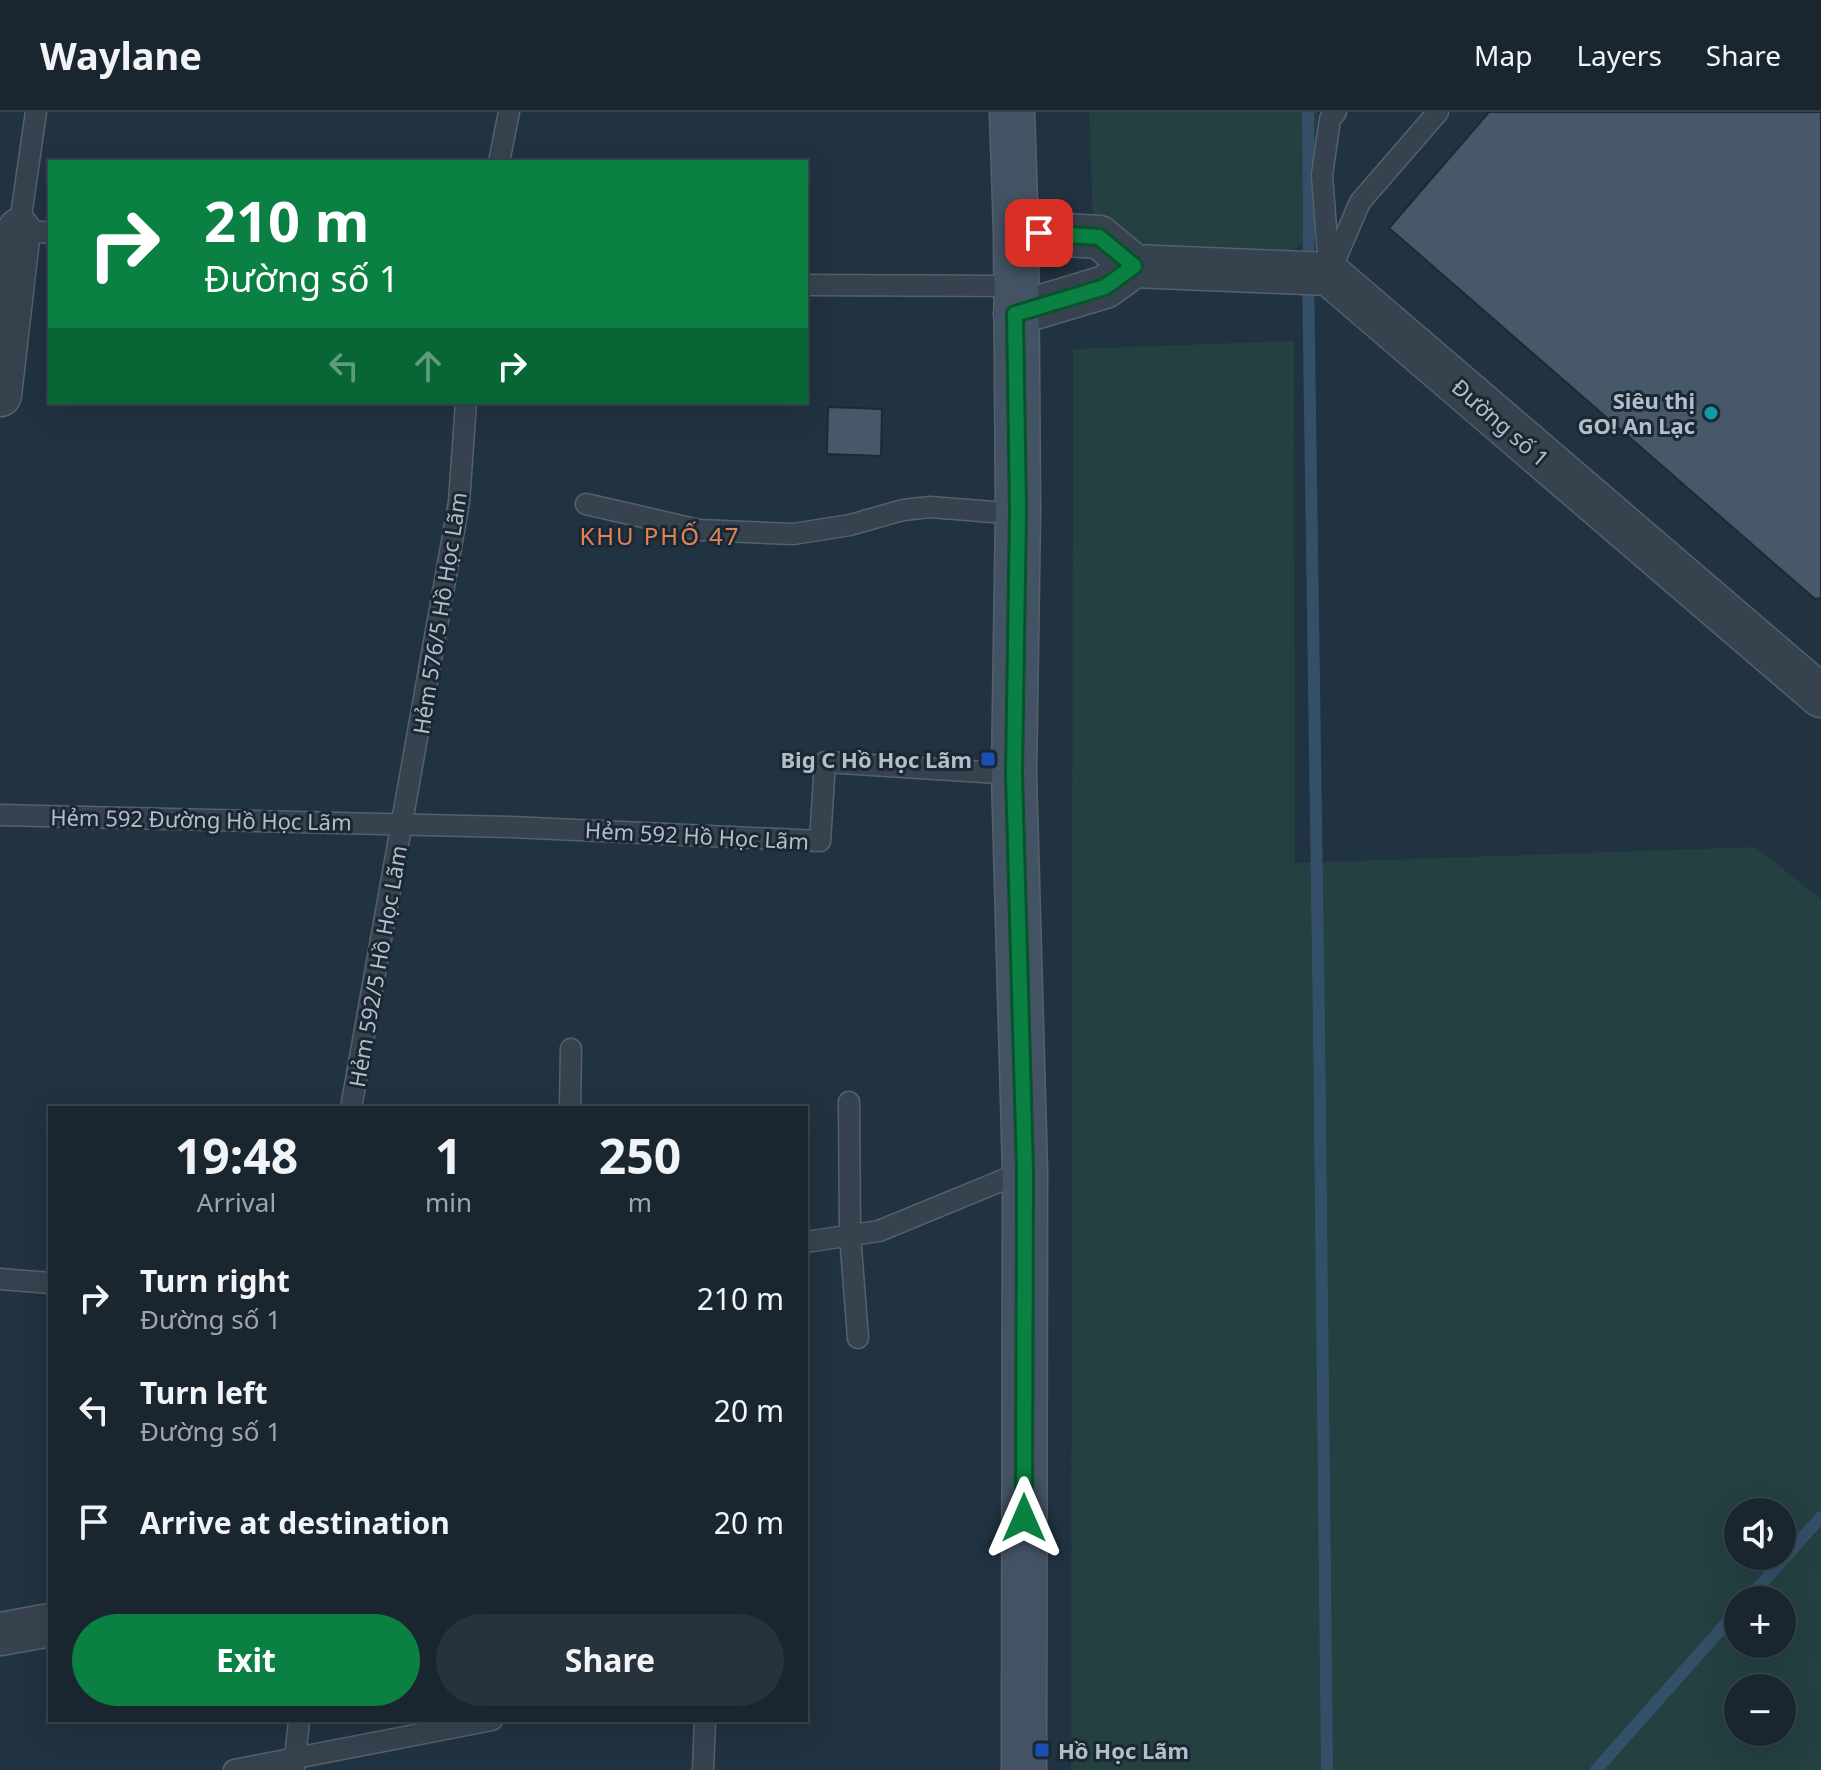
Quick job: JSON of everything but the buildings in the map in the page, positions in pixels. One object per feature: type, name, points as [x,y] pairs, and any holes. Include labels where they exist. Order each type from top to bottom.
[{"type":"main road","points":[[1012,112],[1015,300],[1005,511],[1025,1171],[1024,1770]]},
{"type":"street","points":[[0,395],[23,230]]},
{"type":"street","points":[[1016,232],[1099,237],[1134,266],[1329,274]]},
{"type":"street","points":[[1015,300],[1105,287],[1134,266]]},
{"type":"street","name":"Đường số 1","points":[[1329,274],[1821,696]]},
{"type":"street","points":[[0,1634],[48,1625]]},
{"type":"lane","points":[[23,230],[36,112]]},
{"type":"lane","points":[[499,160],[509,112]]},
{"type":"lane","points":[[1329,274],[1322,175],[1330,119],[1336,112]]},
{"type":"lane","points":[[1329,274],[1360,202],[1438,112]]},
{"type":"lane","points":[[808,285],[1015,300]]},
{"type":"lane","name":"Hẻm 576/5 Hồ Học Lãm","points":[[403,824],[459,502],[466,404]]},
{"type":"lane","points":[[586,504],[699,530],[793,534],[930,507],[1005,511]]},
{"type":"lane","name":"Hẻm 592 Hồ Học Lãm","points":[[403,824],[820,841],[825,762],[1014,774]]},
{"type":"lane","name":"Hẻm 592 Đường Hồ Học Lãm","points":[[0,815],[403,824]]},
{"type":"lane","name":"Hẻm 592/5 Hồ Học Lãm","points":[[351,1106],[403,824]]},
{"type":"lane","points":[[570,1106],[571,1049]]},
{"type":"lane","points":[[849,1102],[850,1235],[858,1338]]},
{"type":"lane","points":[[808,1242],[879,1231],[1025,1171]]},
{"type":"lane","points":[[0,1279],[48,1283]]},
{"type":"lane","points":[[294,1764],[299,1722]]},
{"type":"lane","points":[[234,1770],[294,1764],[483,1722]]},
{"type":"lane","points":[[703,1770],[705,1722]]},
{"type":"green space","points":[[1089,112],[1317,112],[1317,231],[1283,259],[1133,256],[1093,222]]},
{"type":"green space","points":[[1294,341],[1295,863],[1755,847],[1821,899],[1821,1770],[1071,1770],[1073,349]]},
{"type":"waterway","points":[[1308,112],[1327,1770]]},
{"type":"waterway","points":[[1759,1586],[1821,1517]]},
{"type":"waterway","points":[[1596,1770],[1724,1626]]},
{"type":"place","name":"Siêu thị GO! An Lạc","points":[[1711,413]]},
{"type":"place","name":"Big C Hồ Học Lãm","points":[[988,759]]},
{"type":"place","name":"Hồ Học Lãm","points":[[1042,1750]]},
{"type":"district","name":"KHU PHỐ 47","points":[[660,535]]},
{"type":"route","points":[[1024,1518],[1025,1171],[1014,774],[1018,511],[1015,314],[1105,287],[1134,266],[1099,237],[1039,233]]}]
